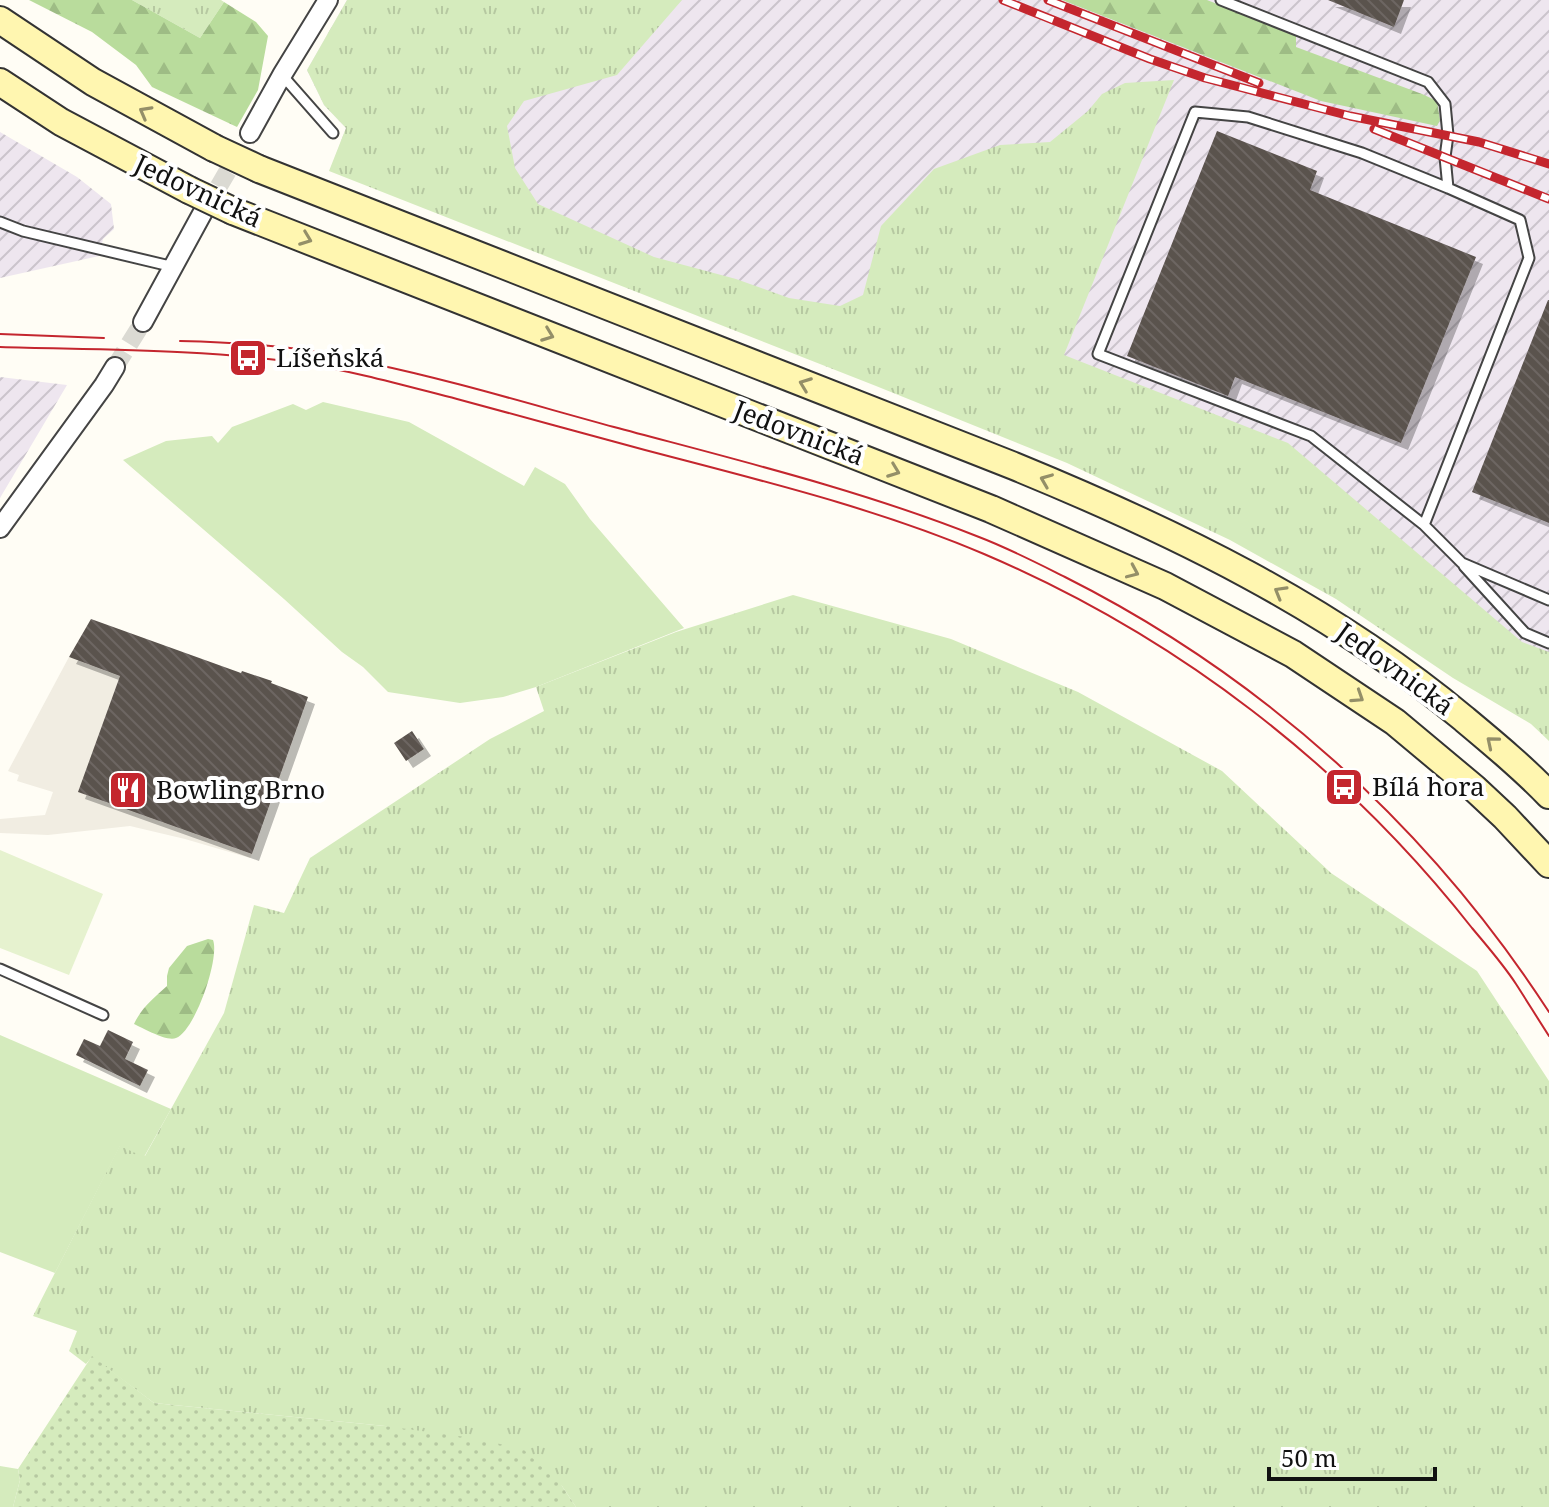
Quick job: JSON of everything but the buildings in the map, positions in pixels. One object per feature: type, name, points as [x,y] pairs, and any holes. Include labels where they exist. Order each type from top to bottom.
[{"type":"main road","name":"Jedovnická","points":[[0,20],[93,82],[259,169],[1014,466],[1178,538],[1240,569],[1369,646],[1421,683],[1549,795]]},
{"type":"main road","name":"Jedovnická","points":[[0,82],[61,122],[233,211],[991,509],[1165,586],[1293,654],[1395,722],[1484,798],[1549,864]]},
{"type":"street","points":[[250,133],[328,0]]},
{"type":"street","points":[[143,322],[203,212]]},
{"type":"street","points":[[0,528],[115,367]]},
{"type":"lane","points":[[1221,0],[1428,82],[1445,104],[1448,188]]},
{"type":"lane","points":[[282,75],[333,133]]},
{"type":"lane","points":[[1424,525],[1529,258],[1520,220],[1362,153],[1248,117],[1195,112],[1098,354],[1311,436],[1424,525],[1525,633],[1549,643]]},
{"type":"lane","points":[[0,222],[23,231],[174,267]]},
{"type":"lane","points":[[1462,563],[1549,600]]},
{"type":"lane","points":[[0,969],[103,1015]]},
{"type":"shaded area","points":[[347,0],[1549,0],[1549,734],[1285,562],[1039,446],[331,168],[346,128],[324,105],[307,70]]},
{"type":"shaded area","points":[[0,132],[77,177],[111,204],[114,229],[103,239],[99,256],[0,278]]},
{"type":"shaded area","points":[[0,377],[67,385],[0,498]]},
{"type":"shaded area","points":[[69,657],[120,676],[79,792],[252,854],[250,858],[130,826],[48,835],[0,833],[0,819],[45,815],[53,792],[17,781],[19,775],[8,771]]},
{"type":"green space","points":[[29,0],[132,0],[200,38],[224,2],[256,22],[268,36],[258,90],[237,127],[152,87],[136,65],[92,32]]},
{"type":"green space","points":[[132,0],[221,0],[224,2],[200,38]]},
{"type":"green space","points":[[347,0],[682,0],[617,75],[524,101],[507,126],[515,168],[538,204],[654,257],[736,279],[789,298],[840,306],[863,295],[881,226],[934,169],[1000,145],[1050,142],[1088,111],[1102,94],[1125,83],[1174,80],[1064,355],[1288,443],[1522,642],[1549,652],[1549,741],[1531,724],[1453,678],[1336,599],[1230,540],[1067,463],[329,171],[346,128],[324,105],[307,70]]},
{"type":"green space","points":[[1062,0],[1207,0],[1296,35],[1296,47],[1437,101],[1440,120],[1437,126],[1321,101]]},
{"type":"green space","points":[[323,402],[409,422],[524,486],[535,467],[565,484],[590,519],[684,628],[536,687],[503,697],[460,703],[388,692],[123,460],[166,441],[212,436],[218,443],[232,427],[293,404],[306,410]]},
{"type":"green space","points":[[793,595],[951,639],[1078,692],[1222,771],[1331,873],[1477,971],[1549,1081],[1549,1507],[576,1507],[562,1486],[385,1426],[154,1403],[92,1357],[86,1364],[69,1351],[77,1331],[33,1316],[120,1145],[145,1156],[224,1013],[254,905],[284,913],[310,858],[490,739],[544,711],[536,687],[676,632]]},
{"type":"green space","points":[[0,850],[103,894],[69,975],[0,948]]},
{"type":"green space","points":[[213,940],[213,962],[198,1009],[183,1033],[172,1039],[134,1024],[167,986],[169,968],[187,946]]},
{"type":"green space","points":[[0,1035],[171,1109],[144,1157],[120,1146],[55,1273],[0,1252]]},
{"type":"green space","points":[[92,1356],[154,1403],[385,1426],[480,1439],[524,1450],[562,1486],[576,1507],[13,1507],[20,1480],[18,1469]]},
{"type":"green space","points":[[0,1466],[18,1469],[20,1480],[13,1507],[0,1507]]},
{"type":"tunnel","points":[[205,210],[250,133]]},
{"type":"tunnel","points":[[115,367],[143,322]]},
{"type":"tram line","points":[[0,334],[104,338]]},
{"type":"tram line","points":[[180,341],[314,351],[461,385],[844,490],[990,541],[1033,561],[1137,617],[1207,661],[1273,709],[1336,762],[1395,819],[1450,880],[1502,944],[1549,1012]]},
{"type":"tram line","points":[[0,347],[226,355],[340,370],[817,496],[984,554],[1055,587],[1189,665],[1252,710],[1312,759],[1422,868],[1506,969],[1549,1036]]},
{"type":"railway","points":[[1003,0],[1205,78],[1350,116],[1479,142],[1549,164]]},
{"type":"railway","points":[[1048,0],[1259,83]]},
{"type":"railway","points":[[1374,129],[1549,199]]},
{"type":"place","name":"Líšeňská","points":[[248,358]]},
{"type":"place","name":"Bílá hora","points":[[1344,787]]},
{"type":"place","name":"Bowling Brno","points":[[128,790]]}]
